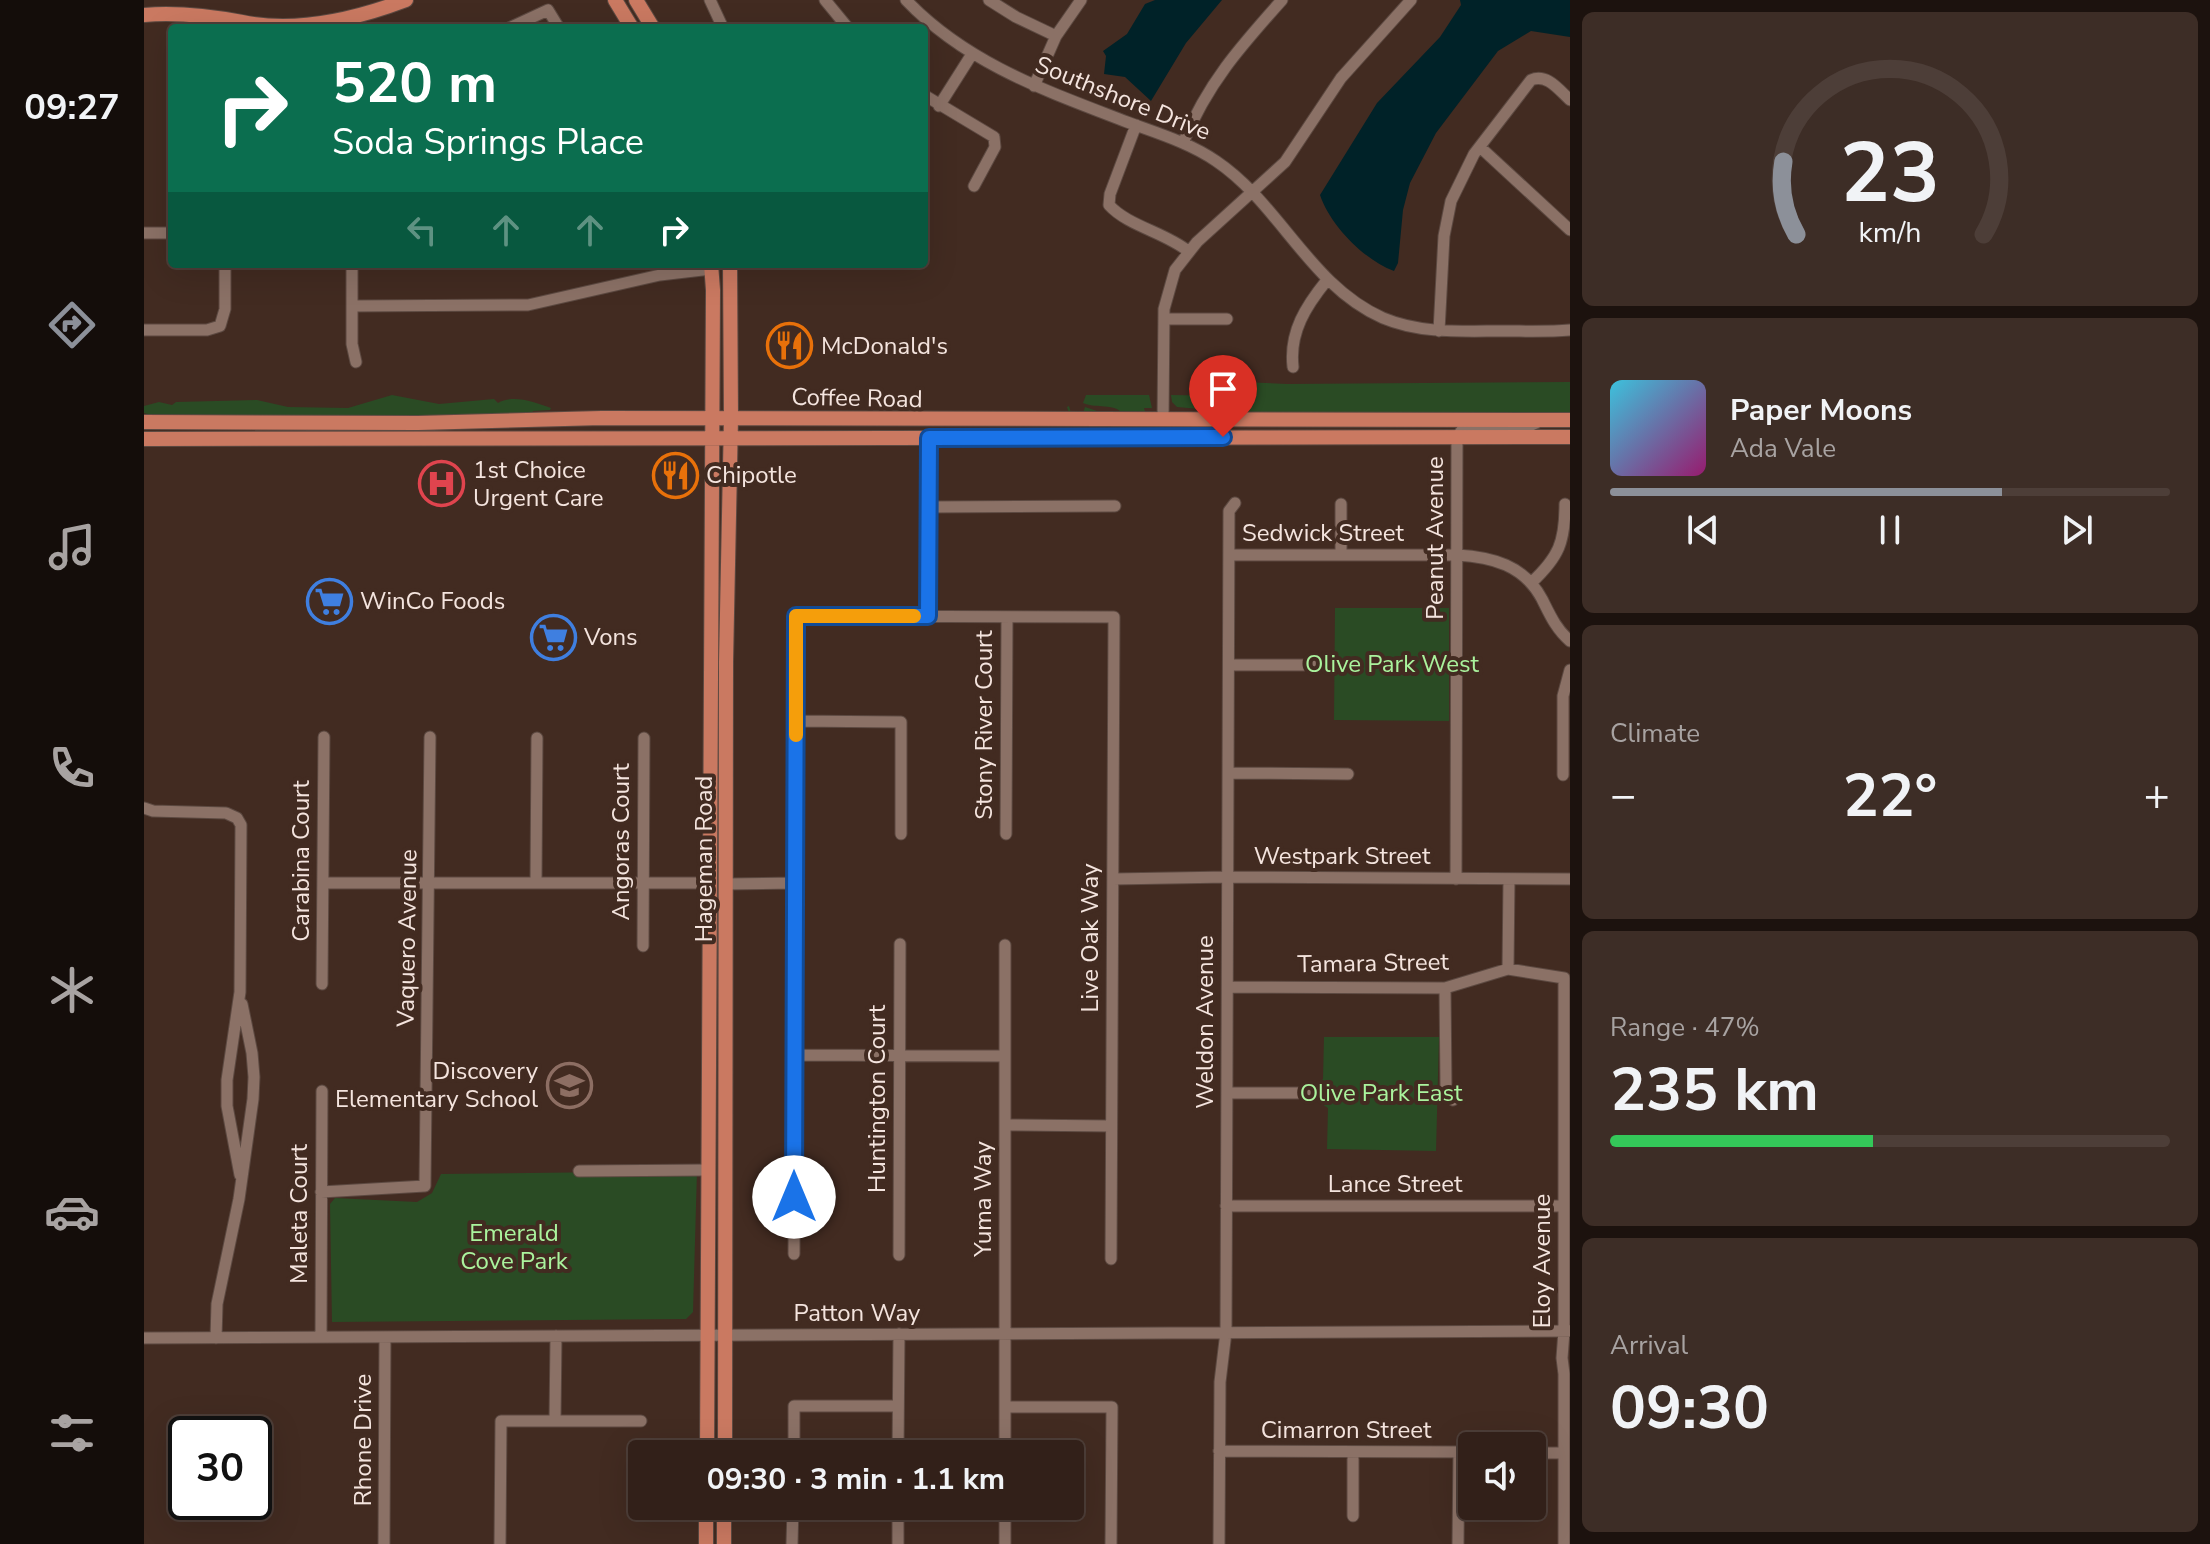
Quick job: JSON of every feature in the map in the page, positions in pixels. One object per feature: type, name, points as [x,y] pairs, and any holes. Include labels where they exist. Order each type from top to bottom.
[{"type":"main road","points":[[144,15],[181,13],[264,24],[337,24],[406,0]]},
{"type":"main road","points":[[615,0],[630,24]]},
{"type":"main road","points":[[636,0],[651,24]]},
{"type":"main road","name":"Hageman Road","points":[[707,1440],[714,268]]},
{"type":"main road","points":[[716,268],[732,291]]},
{"type":"main road","name":"Hageman Road","points":[[725,1440],[726,662],[730,268]]},
{"type":"main road","name":"Coffee Road","points":[[144,422],[418,423],[711,418],[1570,420]]},
{"type":"main road","points":[[978,437],[987,430],[1051,428],[1059,426],[1062,420]]},
{"type":"main road","name":"Coffee Road","points":[[144,439],[1570,437]]},
{"type":"main road","points":[[711,580],[719,589],[721,639],[726,662]]},
{"type":"main road","points":[[711,795],[718,830],[719,874],[727,884]]},
{"type":"main road","points":[[709,883],[719,889],[719,939],[726,956]]},
{"type":"main road","points":[[706,1520],[706,1544]]},
{"type":"main road","points":[[724,1520],[724,1544]]},
{"type":"street","points":[[710,0],[721,24]]},
{"type":"street","points":[[825,0],[845,24]]},
{"type":"street","points":[[989,0],[1056,36]]},
{"type":"street","points":[[1034,86],[1056,36],[1081,0]]},
{"type":"street","points":[[1183,143],[1212,82],[1282,0]]},
{"type":"street","points":[[1163,420],[1164,319],[1170,282],[1188,251],[1285,162],[1341,78],[1411,0]]},
{"type":"street","name":"Southshore Drive","points":[[911,2],[972,54],[1034,86],[1183,143],[1215,160],[1252,193],[1327,280],[1352,301],[1383,318],[1415,328],[1439,331],[1570,330]]},
{"type":"street","points":[[518,24],[548,10],[557,24]]},
{"type":"street","points":[[939,106],[972,54]]},
{"type":"street","points":[[1439,331],[1446,218],[1457,185],[1480,147],[1531,80],[1538,77],[1546,79],[1570,100]]},
{"type":"street","points":[[928,98],[994,137],[995,147],[974,186]]},
{"type":"street","points":[[1136,125],[1110,194],[1109,205],[1116,213],[1158,232],[1188,251]]},
{"type":"street","points":[[1480,147],[1570,230]]},
{"type":"street","points":[[144,233],[168,233]]},
{"type":"street","points":[[144,330],[207,330],[220,326],[225,309],[225,268]]},
{"type":"street","points":[[352,268],[352,344],[356,362]]},
{"type":"street","points":[[352,306],[528,305],[702,268]]},
{"type":"street","points":[[1293,367],[1293,339],[1300,322],[1327,280]]},
{"type":"street","points":[[1164,319],[1227,319]]},
{"type":"street","points":[[1457,437],[1462,430],[1525,428],[1541,420]]},
{"type":"street","name":"Peanut Avenue","points":[[1456,879],[1457,437]]},
{"type":"street","points":[[928,616],[929,438]]},
{"type":"street","name":"Weldon Avenue","points":[[1219,1544],[1220,1382],[1226,1332],[1229,511],[1235,503]]},
{"type":"street","points":[[1341,504],[1341,555]]},
{"type":"street","points":[[1531,583],[1548,567],[1560,547],[1564,536],[1565,504]]},
{"type":"street","points":[[929,507],[1115,506]]},
{"type":"street","name":"Sedwick Street","points":[[1229,555],[1478,556],[1501,562],[1531,583],[1556,627],[1570,641]]},
{"type":"street","points":[[794,1254],[796,616],[1007,617]]},
{"type":"street","name":"Live Oak Way","points":[[1007,617],[1114,617],[1111,1259]]},
{"type":"street","name":"Stony River Court","points":[[1006,834],[1007,617]]},
{"type":"street","points":[[1229,665],[1317,665]]},
{"type":"street","points":[[1563,775],[1563,696],[1570,670]]},
{"type":"street","points":[[796,721],[901,722],[901,834]]},
{"type":"street","name":"Carabina Court","points":[[322,984],[324,737]]},
{"type":"street","name":"Vaquero Avenue","points":[[321,1192],[425,1186],[430,737]]},
{"type":"street","points":[[536,883],[537,738]]},
{"type":"street","name":"Angoras Court","points":[[643,946],[644,738]]},
{"type":"street","points":[[1228,773],[1348,774]]},
{"type":"street","points":[[147,811],[226,813],[237,818],[241,825],[240,992],[227,1080],[227,1106],[240,1175]]},
{"type":"street","name":"Westpark Street","points":[[1113,879],[1570,879]]},
{"type":"street","points":[[1508,969],[1509,879]]},
{"type":"street","points":[[323,883],[709,883]]},
{"type":"street","points":[[727,884],[795,883]]},
{"type":"street","name":"Huntington Court","points":[[899,1255],[900,944]]},
{"type":"street","name":"Yuma Way","points":[[1005,945],[1005,1440]]},
{"type":"street","name":"Tamara Street","points":[[1228,987],[1445,988],[1508,969],[1564,978]]},
{"type":"street","name":"Eloy Avenue","points":[[1564,978],[1567,1331],[1562,1358],[1564,1544]]},
{"type":"street","points":[[1445,988],[1446,1087],[1453,1100]]},
{"type":"street","points":[[216,1338],[217,1304],[239,1199],[254,1077],[240,992]]},
{"type":"street","points":[[794,1055],[1005,1056]]},
{"type":"street","name":"Maleta Court","points":[[321,1337],[322,1091]]},
{"type":"street","points":[[1227,1093],[1307,1093]]},
{"type":"street","points":[[1005,1125],[1111,1126]]},
{"type":"street","points":[[579,1171],[708,1170]]},
{"type":"street","name":"Lance Street","points":[[1226,1206],[1564,1206]]},
{"type":"street","name":"Patton Way","points":[[144,1338],[1567,1331]]},
{"type":"street","points":[[898,1440],[899,1334]]},
{"type":"street","points":[[555,1421],[556,1336]]},
{"type":"street","name":"Rhone Drive","points":[[384,1544],[385,1337]]},
{"type":"street","points":[[794,1440],[794,1406],[898,1406]]},
{"type":"street","points":[[1005,1407],[1112,1407],[1111,1544]]},
{"type":"street","points":[[500,1544],[501,1421],[641,1421]]},
{"type":"street","name":"Cimarron Street","points":[[1219,1451],[1458,1452]]},
{"type":"street","points":[[1353,1452],[1353,1516]]},
{"type":"street","points":[[1546,1453],[1564,1453]]},
{"type":"street","points":[[792,1544],[793,1520]]},
{"type":"street","points":[[898,1520],[898,1544]]},
{"type":"street","points":[[1005,1520],[1005,1544]]},
{"type":"street","points":[[1458,1520],[1458,1544]]},
{"type":"green space","points":[[1241,382],[1570,382],[1570,415],[1255,414],[1177,407],[1172,402],[1171,395],[1240,396]]},
{"type":"green space","points":[[392,395],[439,404],[494,399],[498,403],[517,399],[551,408],[531,414],[375,417],[159,417],[144,413],[144,406],[159,402],[172,405],[176,402],[257,400],[288,407],[348,408]]},
{"type":"green space","points":[[1086,395],[1149,395],[1152,408],[1144,408],[1146,415],[1069,413],[1069,406],[1071,413],[1083,413],[1085,407],[1097,411],[1120,411],[1083,403]]},
{"type":"green space","name":"Olive Park West","points":[[1335,608],[1449,608],[1449,721],[1334,720]]},
{"type":"green space","name":"Olive Park East","points":[[1324,1037],[1439,1037],[1436,1151],[1327,1149],[1328,1108],[1319,1102],[1322,1094],[1318,1084],[1323,1079]]},
{"type":"green space","name":"Emerald Cove Park","points":[[697,1171],[693,1312],[686,1319],[332,1322],[330,1204],[335,1198],[417,1202],[432,1193],[441,1174]]},
{"type":"water","points":[[1155,0],[1222,0],[1186,43],[1151,101],[1125,77],[1104,74],[1106,56],[1103,51],[1127,34],[1145,4]]},
{"type":"water","points":[[1460,0],[1570,0],[1570,37],[1531,31],[1498,51],[1436,133],[1410,183],[1403,210],[1398,263],[1394,271],[1371,259],[1350,240],[1332,218],[1320,195],[1377,103],[1440,37],[1461,5]]},
{"type":"slow traffic","points":[[796,735],[796,616],[914,616]]},
{"type":"place","name":"McDonald's","points":[[790,346]]},
{"type":"place","name":"Chipotle","points":[[675,475]]},
{"type":"place","name":"1st Choice Urgent Care","points":[[442,484]]},
{"type":"place","name":"WinCo Foods","points":[[329,601]]},
{"type":"place","name":"Vons","points":[[553,637]]},
{"type":"place","name":"Discovery Elementary School","points":[[569,1085]]},
{"type":"route","points":[[794,1197],[796,616],[928,616],[929,438],[1223,437]]}]
